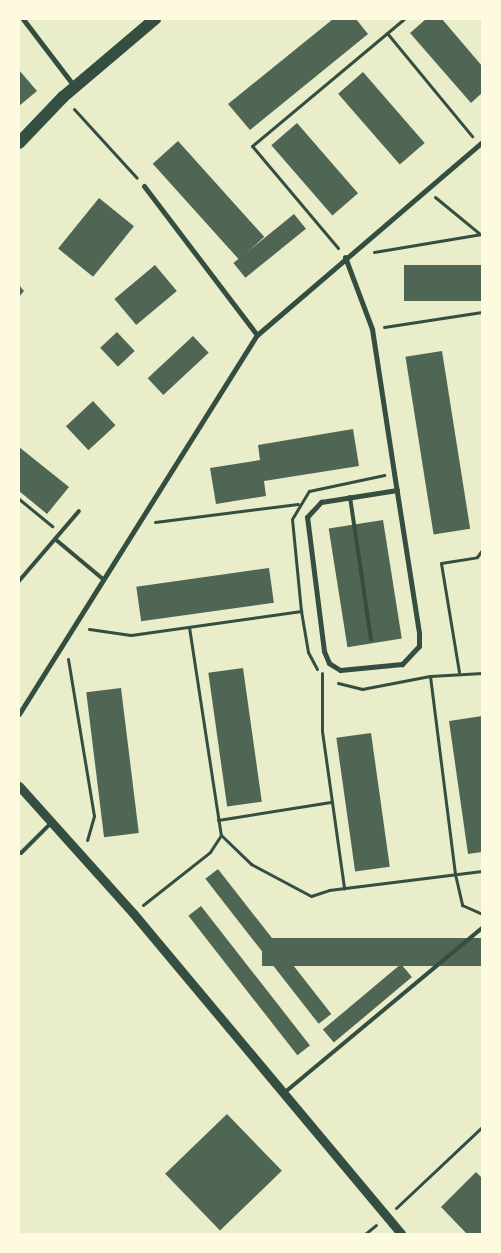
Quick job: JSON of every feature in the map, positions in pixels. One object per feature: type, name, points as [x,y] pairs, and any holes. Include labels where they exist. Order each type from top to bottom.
[{"type":"main road","points":[[19,143],[63,97],[155,19]]},
{"type":"street","points":[[24,19],[74,87]]},
{"type":"street","points":[[19,714],[257,335],[345,257],[481,143]]},
{"type":"street","points":[[144,186],[257,335]]},
{"type":"street","points":[[345,257],[372,329],[397,490],[419,646],[402,664],[352,671],[329,663],[305,527],[312,509],[321,502],[397,490]]},
{"type":"street","points":[[19,786],[133,913],[401,1234]]},
{"type":"lane","points":[[350,497],[371,638]]},
{"type":"lane","points":[[19,581],[79,511]]},
{"type":"lane","points":[[55,539],[104,580]]},
{"type":"lane","points":[[21,853],[51,823]]},
{"type":"lane","points":[[284,1094],[482,928]]},
{"type":"path","points":[[404,19],[252,146],[345,257],[482,234]]},
{"type":"path","points":[[387,33],[481,143]]},
{"type":"path","points":[[63,97],[144,186]]},
{"type":"path","points":[[425,190],[482,234]]},
{"type":"path","points":[[372,329],[482,312]]},
{"type":"path","points":[[344,888],[331,802],[320,675],[308,652],[300,611],[291,534],[297,504],[324,485],[394,473]]},
{"type":"path","points":[[19,499],[60,532]]},
{"type":"path","points":[[144,515],[156,522],[297,504],[312,509]]},
{"type":"path","points":[[458,672],[441,563],[476,556],[482,550]]},
{"type":"path","points":[[89,629],[132,635],[300,611]]},
{"type":"path","points":[[189,627],[221,835],[251,864],[299,893],[311,896],[344,888],[482,870]]},
{"type":"path","points":[[65,641],[94,816],[83,857]]},
{"type":"path","points":[[320,675],[329,663]]},
{"type":"path","points":[[320,675],[362,689],[458,672],[482,673]]},
{"type":"path","points":[[430,676],[455,874],[462,905],[482,914]]},
{"type":"path","points":[[218,820],[331,802]]},
{"type":"path","points":[[133,913],[210,852],[221,835]]},
{"type":"path","points":[[365,1234],[386,1218],[482,1127]]},
{"type":"building","points":[[333,19],[356,19],[368,34],[250,130],[228,104]]},
{"type":"building","points":[[426,19],[442,19],[482,66],[482,93],[471,103],[410,33]]},
{"type":"building","points":[[19,70],[37,91],[19,106]]},
{"type":"building","points":[[363,72],[425,143],[400,165],[338,94]]},
{"type":"building","points":[[297,123],[358,193],[332,215],[271,145]]},
{"type":"building","points":[[178,141],[264,237],[239,260],[153,164]]},
{"type":"building","points":[[99,198],[134,226],[93,277],[58,249]]},
{"type":"building","points":[[294,214],[306,229],[245,278],[233,263]]},
{"type":"building","points":[[155,265],[177,291],[136,325],[114,299]]},
{"type":"building","points":[[404,265],[482,265],[482,301],[404,301]]},
{"type":"building","points":[[19,285],[24,291],[19,297]]},
{"type":"building","points":[[117,332],[135,351],[118,367],[100,348]]},
{"type":"building","points":[[193,336],[209,353],[163,395],[148,378]]},
{"type":"building","points":[[442,351],[470,529],[434,535],[405,357]]},
{"type":"building","points":[[93,401],[116,425],[88,450],[66,426]]},
{"type":"building","points":[[353,429],[359,466],[264,481],[266,496],[216,504],[210,468],[260,460],[258,445]]},
{"type":"building","points":[[19,447],[69,487],[47,514],[19,491]]},
{"type":"building","points":[[383,520],[402,639],[347,647],[329,529]]},
{"type":"building","points":[[269,568],[274,603],[141,621],[136,587]]},
{"type":"building","points":[[243,668],[262,802],[227,807],[208,673]]},
{"type":"building","points":[[121,688],[139,833],[104,837],[86,692]]},
{"type":"building","points":[[482,716],[482,852],[468,854],[449,721]]},
{"type":"building","points":[[371,733],[390,867],[355,872],[336,738]]},
{"type":"building","points":[[218,869],[331,1014],[319,1024],[205,879]]},
{"type":"building","points":[[201,906],[310,1045],[297,1055],[188,916]]},
{"type":"building","points":[[262,938],[482,938],[482,966],[262,966]]},
{"type":"building","points":[[401,964],[412,977],[334,1043],[323,1030]]},
{"type":"building","points":[[227,1114],[282,1171],[220,1231],[165,1174]]},
{"type":"building","points":[[476,1172],[482,1178],[482,1234],[467,1234],[441,1207]]}]
